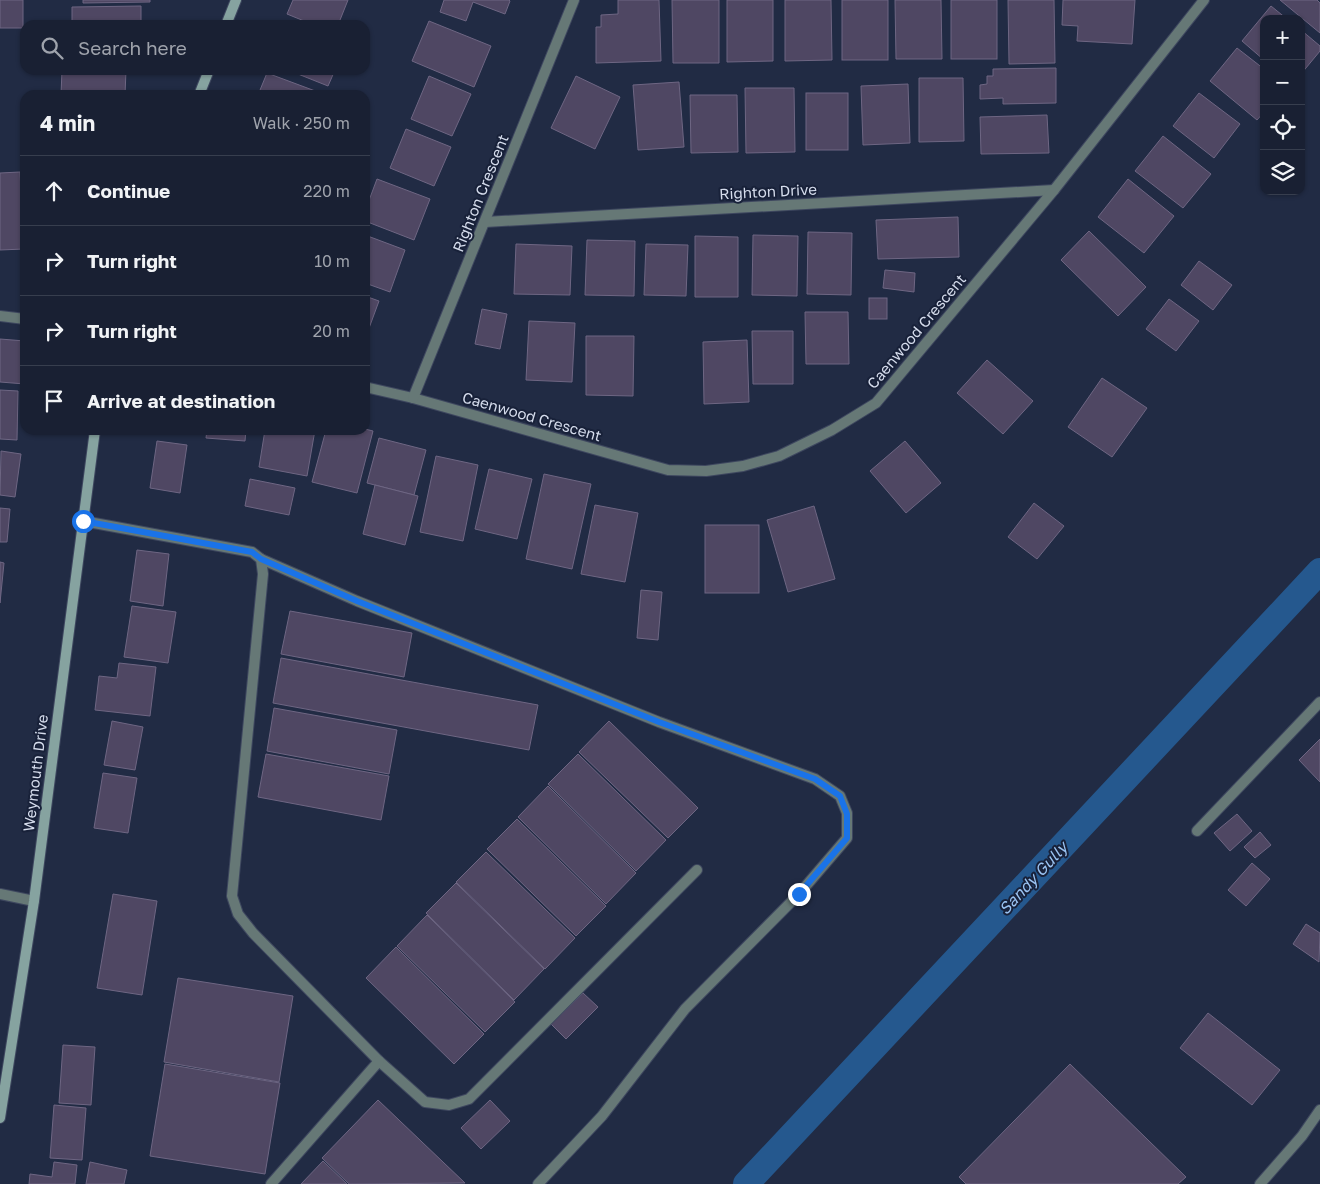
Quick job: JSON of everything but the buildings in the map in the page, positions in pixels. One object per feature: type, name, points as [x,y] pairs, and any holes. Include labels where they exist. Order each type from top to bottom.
[{"type":"street","points":[[228,20],[236,0]]},
{"type":"street","name":"Righton Crescent","points":[[413,398],[574,0]]},
{"type":"street","name":"Caenwood Crescent","points":[[370,388],[413,398],[668,470],[706,471],[743,466],[779,456],[832,430],[876,403],[1054,190],[1204,0]]},
{"type":"street","points":[[201,90],[207,75]]},
{"type":"street","name":"Righton Drive","points":[[485,222],[1054,190]]},
{"type":"street","points":[[0,316],[20,318]]},
{"type":"street","name":"Weymouth Drive","points":[[0,1118],[34,901],[94,435]]},
{"type":"street","points":[[83,521],[252,552],[261,559],[357,601],[650,719],[815,779],[840,796],[847,814],[847,838],[799,894],[685,1009],[602,1116],[538,1184]]},
{"type":"street","points":[[261,559],[263,574],[232,896],[238,914],[253,933],[379,1061],[425,1102],[449,1105],[469,1099],[697,870]]},
{"type":"street","points":[[1197,831],[1320,702]]},
{"type":"street","points":[[0,894],[34,901]]},
{"type":"street","points":[[271,1184],[379,1061]]},
{"type":"street","points":[[1260,1184],[1302,1136],[1320,1110]]},
{"type":"waterway","name":"Sandy Gully","points":[[746,1184],[1320,571]]},
{"type":"route","points":[[83,521],[252,552],[261,559],[357,601],[659,722],[815,779],[840,796],[847,814],[847,838],[799,894]]}]
